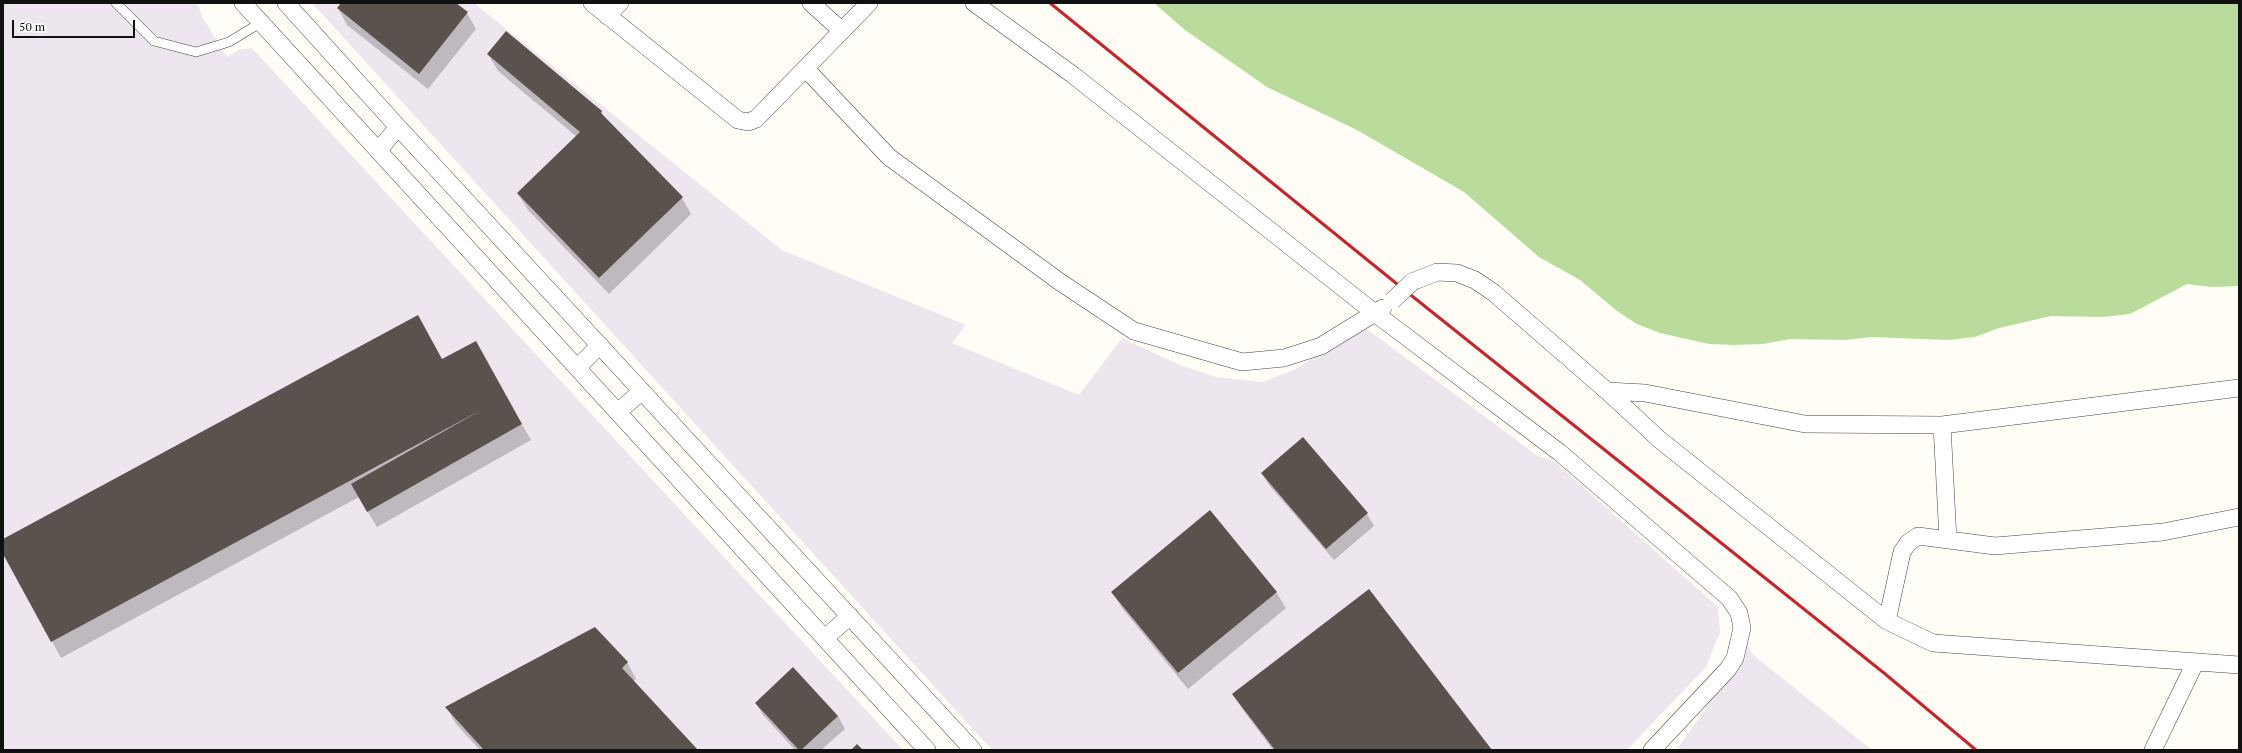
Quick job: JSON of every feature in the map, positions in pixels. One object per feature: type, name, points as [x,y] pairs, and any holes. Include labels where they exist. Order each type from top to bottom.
[{"type":"street","points":[[242,3],[927,750]]},
{"type":"street","points":[[286,3],[398,127],[973,750]]},
{"type":"street","points":[[592,3],[738,120],[748,122],[756,119],[869,3]]},
{"type":"street","points":[[607,16],[620,3]]},
{"type":"street","points":[[811,3],[842,31]]},
{"type":"street","points":[[974,3],[993,11],[1376,314],[1559,452],[1729,598],[1739,613],[1742,628],[1741,638],[1732,663],[1652,750]]},
{"type":"street","points":[[806,69],[889,156],[1060,282],[1134,331],[1242,362],[1284,358],[1321,346],[1376,314],[1412,282],[1436,272],[1456,273],[1475,280],[1494,293],[1607,391],[1660,440],[1887,621],[1933,643],[2194,663],[2239,665]]},
{"type":"street","points":[[378,152],[398,127]]},
{"type":"street","points":[[577,368],[600,345]]},
{"type":"street","points":[[1607,391],[1645,393],[1806,424],[1942,425],[2239,388]]},
{"type":"street","points":[[618,412],[642,391]]},
{"type":"street","points":[[1942,425],[1948,540]]},
{"type":"street","points":[[1887,621],[1902,552],[1908,542],[1918,536],[1994,546],[2163,532],[2239,517]]},
{"type":"street","points":[[825,638],[850,616]]},
{"type":"street","points":[[2153,750],[2194,663]]},
{"type":"lane","points":[[116,3],[154,41],[196,52],[229,42],[260,23]]},
{"type":"shaded area","points":[[3,3],[197,3],[203,18],[227,57],[238,50],[252,48],[903,750],[3,750]]},
{"type":"shaded area","points":[[312,3],[474,3],[782,250],[966,325],[952,343],[1079,395],[1122,338],[1180,365],[1216,377],[1262,382],[1296,369],[1350,331],[1364,327],[1538,456],[1555,462],[1718,607],[1720,632],[1706,667],[1627,750],[992,750]]},
{"type":"shaded area","points":[[1744,637],[1752,654],[1872,750],[1676,750],[1705,710]]},
{"type":"green space","points":[[1154,3],[2239,3],[2239,286],[2212,287],[2187,284],[2130,314],[2103,317],[2051,316],[1999,328],[1975,337],[1948,340],[1872,337],[1845,340],[1790,339],[1763,344],[1735,345],[1709,344],[1660,333],[1637,324],[1617,311],[1580,280],[1539,257],[1464,192],[1357,130],[1267,87],[1185,30]]},
{"type":"building","points":[[341,3],[456,3],[468,12],[419,74],[337,8]]},
{"type":"building","points":[[506,31],[602,111],[601,113],[683,197],[599,278],[517,193],[580,132],[487,54]]},
{"type":"building","points":[[418,315],[442,359],[476,341],[522,424],[367,512],[351,484],[483,409],[51,642],[3,554],[3,539]]},
{"type":"building","points":[[1303,437],[1368,513],[1326,549],[1261,473]]},
{"type":"building","points":[[1210,510],[1277,592],[1178,673],[1111,592]]},
{"type":"building","points":[[1369,589],[1492,750],[1275,750],[1232,694]]},
{"type":"building","points":[[595,627],[628,662],[622,668],[698,750],[484,750],[445,707]]},
{"type":"building","points":[[793,667],[838,716],[801,750],[799,750],[755,703]]},
{"type":"building","points":[[857,744],[863,750],[851,750]]},
{"type":"railway","points":[[1050,3],[1402,288],[1884,673],[1976,750]]}]
